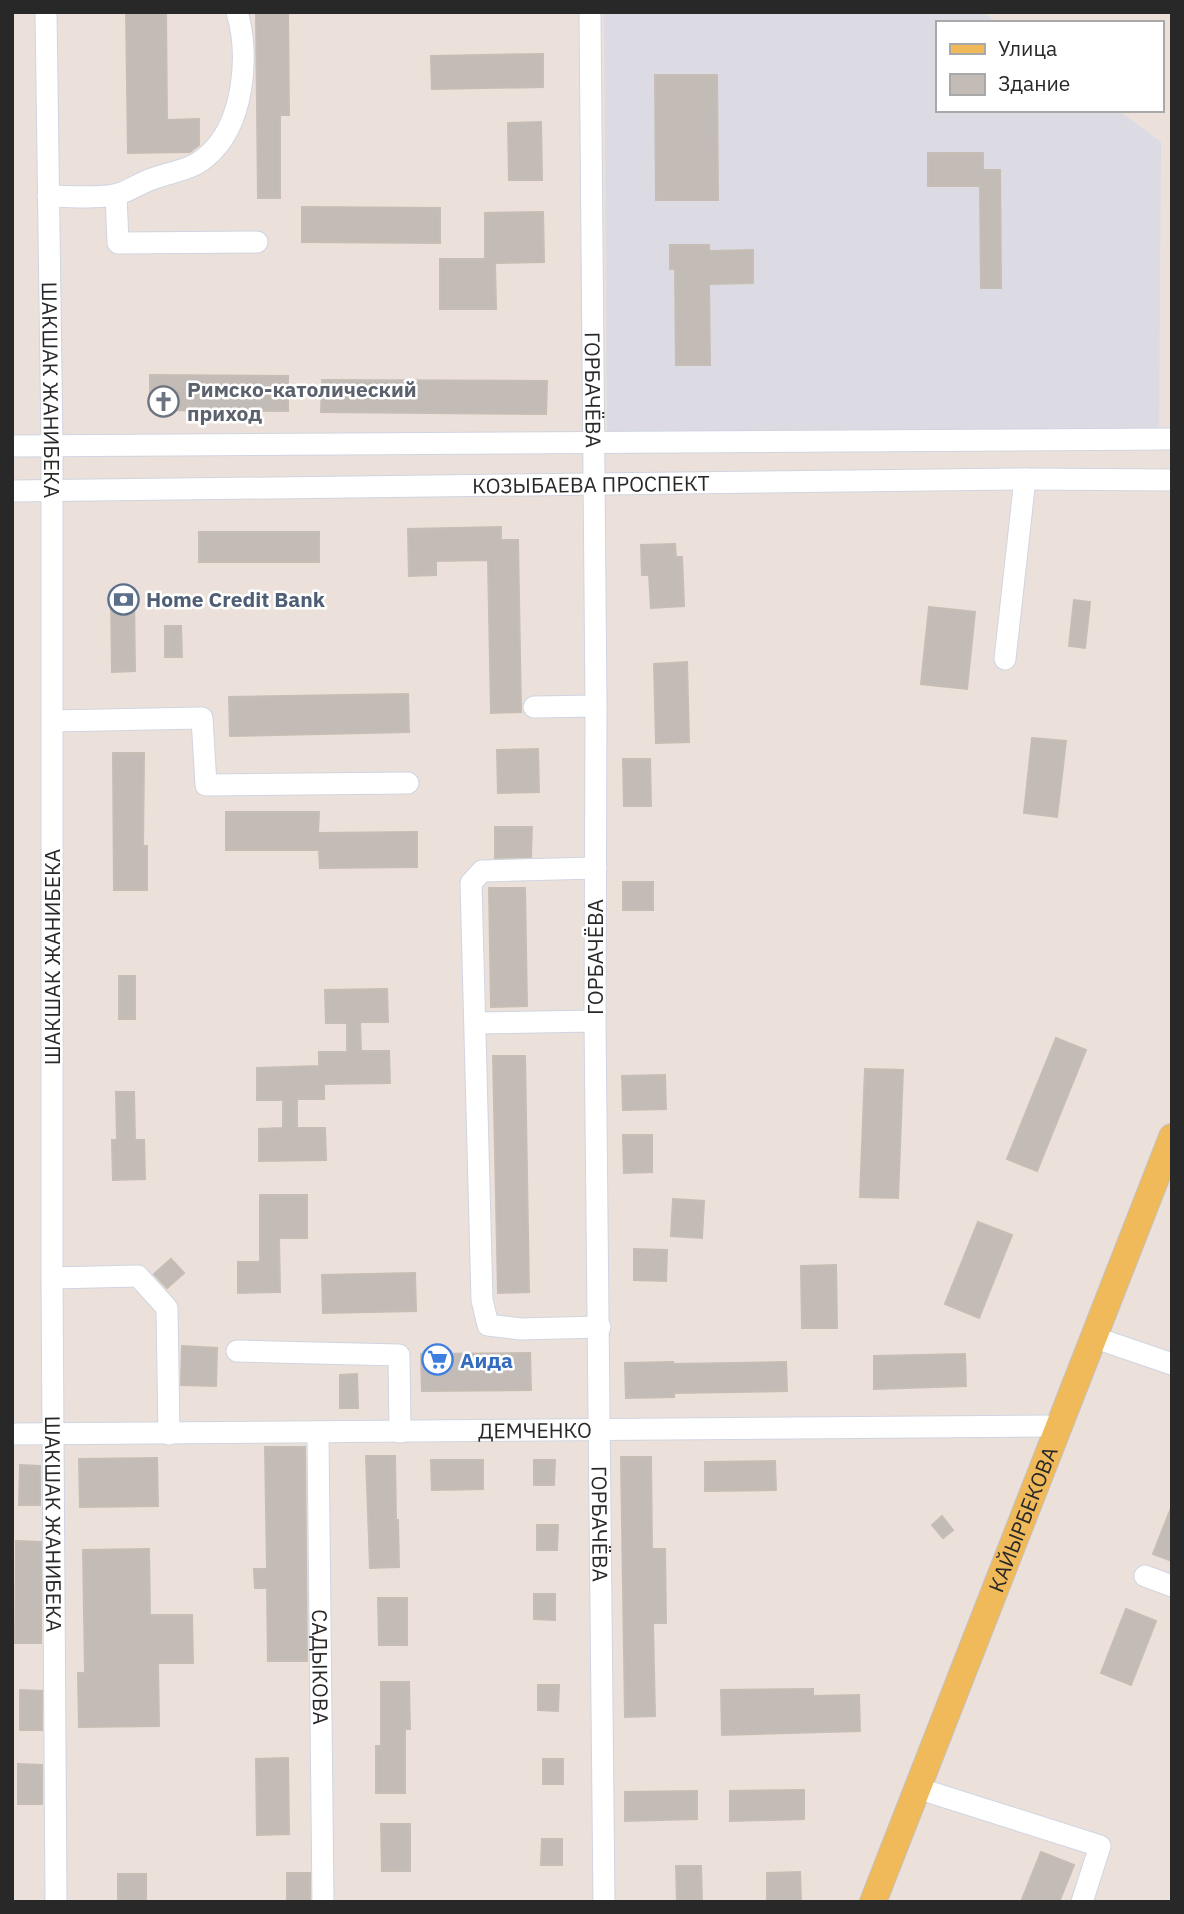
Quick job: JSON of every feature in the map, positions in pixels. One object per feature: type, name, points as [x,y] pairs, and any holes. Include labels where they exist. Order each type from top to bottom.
[{"type":"main road","name":"КАЙЫРБЕКОВА","points":[[873,1902],[1172,1137]]},
{"type":"street","name":"ШАКШАК ЖАНИБЕКА","points":[[46,12],[52,446],[52,1278],[56,1902]]},
{"type":"street","points":[[48,196],[116,195],[191,167],[205,159],[217,147],[231,124],[239,98],[242,27],[237,12]]},
{"type":"street","name":"ГОРБАЧЁВА","points":[[590,12],[596,706],[595,1021],[604,1902]]},
{"type":"street","points":[[116,195],[118,243],[257,242]]},
{"type":"street","name":"КОЗЫБАЕВА ПРОСПЕКТ","points":[[12,446],[1172,439]]},
{"type":"street","points":[[1005,659],[1025,479]]},
{"type":"street","name":"КОЗЫБАЕВА ПРОСПЕКТ","points":[[12,491],[1025,479],[1172,480]]},
{"type":"street","points":[[534,707],[596,706]]},
{"type":"street","points":[[52,721],[202,718],[206,785],[408,783]]},
{"type":"street","points":[[596,868],[482,871],[471,883],[482,1300],[488,1325],[520,1329],[600,1327]]},
{"type":"street","points":[[476,1023],[595,1021]]},
{"type":"street","points":[[52,1278],[138,1276],[167,1308],[169,1434]]},
{"type":"street","points":[[1093,1337],[1172,1364]]},
{"type":"street","points":[[237,1352],[399,1355],[400,1432]]},
{"type":"street","name":"ДЕМЧЕНКО","points":[[12,1434],[1059,1426]]},
{"type":"street","name":"САДЫКОВА","points":[[318,1433],[323,1902]]},
{"type":"street","points":[[1145,1576],[1172,1586]]},
{"type":"street","points":[[917,1788],[1100,1846],[1082,1902]]},
{"type":"shaded area","points":[[604,12],[983,12],[995,21],[936,21],[936,112],[1121,112],[1161,142],[1159,432],[607,438]]},
{"type":"building","points":[[126,12],[166,12],[167,120],[199,119],[199,145],[190,152],[128,153]]},
{"type":"building","points":[[256,12],[288,12],[289,115],[280,115],[280,198],[258,198]]},
{"type":"building","points":[[543,54],[543,87],[432,89],[431,56]]},
{"type":"building","points":[[655,75],[717,75],[718,200],[656,200]]},
{"type":"building","points":[[541,122],[542,180],[509,180],[508,123]]},
{"type":"building","points":[[928,153],[983,153],[983,170],[1000,170],[1001,288],[981,288],[980,186],[928,186]]},
{"type":"building","points":[[302,207],[440,208],[440,243],[302,242]]},
{"type":"building","points":[[543,212],[544,262],[495,263],[496,309],[440,309],[440,259],[485,259],[485,213]]},
{"type":"building","points":[[670,245],[709,245],[709,251],[753,250],[753,283],[709,284],[710,365],[676,365],[675,269],[670,269]]},
{"type":"building","points":[[150,375],[288,376],[288,411],[150,410]]},
{"type":"building","points":[[322,380],[547,381],[546,414],[321,412]]},
{"type":"building","points":[[501,527],[501,540],[518,540],[521,712],[491,713],[488,560],[436,561],[436,575],[409,576],[408,529]]},
{"type":"building","points":[[199,532],[319,532],[319,562],[199,562]]},
{"type":"building","points":[[675,544],[676,557],[682,557],[684,606],[651,608],[649,575],[642,575],[641,545]]},
{"type":"building","points":[[111,593],[134,593],[135,671],[112,672]]},
{"type":"building","points":[[1074,600],[1090,602],[1085,648],[1069,646]]},
{"type":"building","points":[[929,607],[975,612],[967,689],[921,684]]},
{"type":"building","points":[[165,626],[181,626],[182,657],[165,657]]},
{"type":"building","points":[[687,662],[689,742],[656,743],[654,664]]},
{"type":"building","points":[[408,694],[409,732],[230,736],[229,697]]},
{"type":"building","points":[[1032,738],[1066,741],[1057,817],[1024,813]]},
{"type":"building","points":[[538,749],[539,792],[498,793],[497,750]]},
{"type":"building","points":[[113,753],[144,753],[143,846],[147,846],[147,890],[114,890]]},
{"type":"building","points":[[623,759],[650,759],[651,806],[624,806]]},
{"type":"building","points":[[226,812],[319,812],[318,833],[417,832],[417,867],[320,868],[319,850],[226,850]]},
{"type":"building","points":[[495,827],[532,827],[531,857],[495,858]]},
{"type":"building","points":[[623,882],[653,882],[653,910],[623,910]]},
{"type":"building","points":[[489,888],[525,888],[527,1006],[491,1007]]},
{"type":"building","points":[[119,976],[135,976],[135,1019],[119,1019]]},
{"type":"building","points":[[387,989],[388,1022],[360,1022],[361,1051],[389,1051],[390,1083],[324,1084],[324,1099],[297,1099],[297,1128],[325,1128],[326,1160],[259,1161],[259,1129],[283,1128],[283,1100],[257,1100],[257,1068],[319,1066],[319,1052],[347,1052],[347,1023],[326,1023],[325,990]]},
{"type":"building","points":[[1056,1038],[1086,1050],[1037,1171],[1007,1159]]},
{"type":"building","points":[[493,1056],[525,1056],[529,1292],[498,1293]]},
{"type":"building","points":[[865,1069],[903,1070],[898,1198],[860,1197]]},
{"type":"building","points":[[665,1075],[666,1109],[623,1110],[622,1076]]},
{"type":"building","points":[[116,1092],[134,1092],[135,1140],[144,1140],[145,1179],[113,1180],[112,1140],[117,1140]]},
{"type":"building","points":[[623,1135],[652,1135],[652,1172],[624,1173]]},
{"type":"building","points":[[260,1195],[307,1195],[307,1238],[279,1238],[280,1292],[238,1293],[238,1262],[260,1262]]},
{"type":"building","points":[[673,1199],[704,1201],[702,1238],[671,1236]]},
{"type":"building","points":[[978,1222],[1012,1235],[979,1318],[945,1304]]},
{"type":"building","points":[[634,1249],[667,1250],[666,1281],[634,1280]]},
{"type":"building","points":[[171,1259],[184,1273],[167,1288],[154,1274]]},
{"type":"building","points":[[836,1265],[837,1328],[802,1328],[801,1266]]},
{"type":"building","points":[[415,1273],[416,1311],[323,1313],[322,1275]]},
{"type":"building","points":[[182,1346],[217,1348],[216,1386],[181,1385]]},
{"type":"building","points":[[530,1353],[531,1390],[422,1391],[421,1354]]},
{"type":"building","points":[[965,1354],[966,1386],[874,1389],[874,1356]]},
{"type":"building","points":[[786,1362],[787,1391],[674,1393],[674,1397],[626,1398],[625,1363]]},
{"type":"building","points":[[357,1374],[358,1408],[340,1408],[340,1375]]},
{"type":"building","points":[[265,1447],[305,1447],[307,1661],[268,1661],[267,1588],[255,1588],[254,1569],[267,1569]]},
{"type":"building","points":[[366,1456],[395,1456],[399,1567],[370,1568]]},
{"type":"building","points":[[621,1457],[651,1457],[652,1549],[665,1549],[666,1623],[653,1623],[655,1716],[625,1717]]},
{"type":"building","points":[[157,1458],[158,1506],[80,1507],[79,1459]]},
{"type":"building","points":[[431,1460],[483,1460],[483,1489],[432,1490]]},
{"type":"building","points":[[534,1460],[555,1460],[554,1485],[534,1485]]},
{"type":"building","points":[[775,1461],[776,1490],[705,1491],[705,1462]]},
{"type":"building","points":[[20,1465],[40,1466],[40,1505],[19,1505]]},
{"type":"building","points":[[1172,1508],[1172,1561],[1153,1554]]},
{"type":"building","points":[[942,1516],[953,1530],[943,1538],[932,1525]]},
{"type":"building","points":[[537,1525],[558,1525],[557,1550],[537,1550]]},
{"type":"building","points":[[16,1541],[41,1542],[41,1643],[15,1643]]},
{"type":"building","points":[[149,1549],[150,1615],[192,1615],[193,1663],[158,1663],[159,1726],[79,1727],[78,1673],[85,1673],[83,1550]]},
{"type":"building","points":[[534,1594],[555,1594],[555,1620],[534,1619]]},
{"type":"building","points":[[378,1598],[407,1598],[407,1645],[379,1645]]},
{"type":"building","points":[[1126,1609],[1156,1621],[1131,1685],[1101,1673]]},
{"type":"building","points":[[381,1682],[409,1682],[410,1729],[405,1729],[405,1793],[376,1793],[376,1746],[381,1746]]},
{"type":"building","points":[[538,1685],[559,1685],[558,1711],[538,1710]]},
{"type":"building","points":[[813,1689],[813,1696],[859,1695],[860,1731],[722,1735],[721,1690]]},
{"type":"building","points":[[20,1690],[42,1691],[42,1730],[20,1730]]},
{"type":"building","points":[[288,1758],[289,1834],[257,1835],[256,1759]]},
{"type":"building","points":[[543,1759],[563,1759],[563,1784],[543,1784]]},
{"type":"building","points":[[18,1764],[42,1765],[42,1804],[18,1804]]},
{"type":"building","points":[[804,1790],[804,1819],[730,1821],[730,1791]]},
{"type":"building","points":[[697,1791],[697,1819],[625,1821],[625,1792]]},
{"type":"building","points":[[381,1824],[410,1824],[410,1871],[382,1871]]},
{"type":"building","points":[[542,1839],[562,1839],[562,1865],[541,1865]]},
{"type":"building","points":[[1041,1852],[1074,1865],[1059,1902],[1021,1902]]},
{"type":"building","points":[[676,1866],[701,1866],[702,1902],[677,1902]]},
{"type":"building","points":[[800,1872],[801,1902],[767,1902],[767,1873]]},
{"type":"building","points":[[287,1873],[310,1873],[310,1902],[287,1902]]},
{"type":"building","points":[[118,1874],[146,1874],[146,1902],[118,1902]]},
{"type":"place","name":"Римско-католический приход","points":[[164,401]]},
{"type":"place","name":"Home Credit Bank","points":[[123,599]]},
{"type":"place","name":"Аида","points":[[437,1360]]}]
